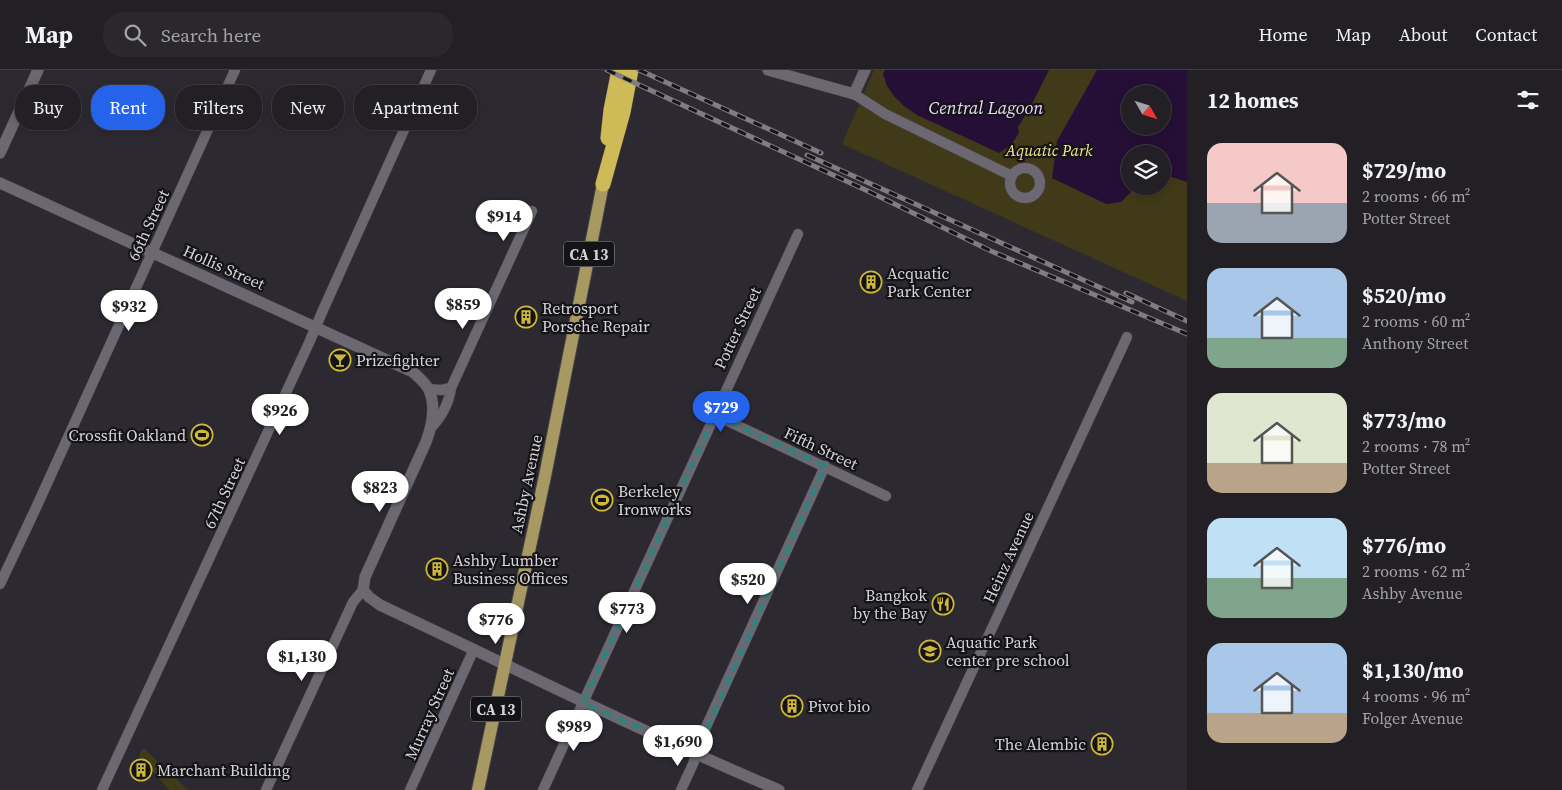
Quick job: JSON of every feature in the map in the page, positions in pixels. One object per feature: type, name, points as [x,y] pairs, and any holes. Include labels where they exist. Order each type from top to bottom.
[{"type":"highway","name":"CA 13","points":[[603,184],[611,110],[619,70]]},
{"type":"highway","name":"CA 13","points":[[603,184],[623,112],[631,70]]},
{"type":"main road","name":"Ashby Avenue","points":[[478,790],[603,184]]},
{"type":"street","points":[[0,153],[38,70]]},
{"type":"street","name":"66th Street","points":[[0,584],[235,70]]},
{"type":"street","name":"67th Street","points":[[102,790],[316,327],[431,70]]},
{"type":"street","points":[[768,70],[854,94],[893,118],[1012,176]]},
{"type":"street","points":[[854,94],[865,70]]},
{"type":"street","name":"Hollis Street","points":[[0,182],[413,372],[429,389]]},
{"type":"street","points":[[431,428],[441,417],[450,397],[450,388],[532,211]]},
{"type":"street","name":"Potter Street","points":[[543,790],[798,234]]},
{"type":"street","name":"Heinz Avenue","points":[[917,790],[1127,337]]},
{"type":"street","points":[[266,790],[352,602],[363,590],[365,577],[426,442],[431,428],[432,415],[429,389],[441,390],[450,388]]},
{"type":"street","name":"Fifth Street","points":[[715,415],[886,496]]},
{"type":"street","points":[[681,790],[701,738],[825,466]]},
{"type":"street","points":[[363,590],[369,598],[380,605],[583,703],[779,790]]},
{"type":"street","name":"Murray Street","points":[[410,790],[474,650]]},
{"type":"highlighted area","points":[[715,415],[825,466],[696,753],[583,703]]},
{"type":"green space","name":"Aquatic Park","points":[[874,70],[1187,70],[1187,301],[842,144]]},
{"type":"green space","points":[[142,749],[145,749],[163,767],[162,769],[168,775],[170,773],[188,790],[169,790],[139,756]]},
{"type":"water","name":"Central Lagoon","points":[[885,70],[1049,70],[1018,127],[1019,133],[1011,145],[999,153],[917,115],[904,106],[887,86],[883,74]]},
{"type":"water","points":[[1097,70],[1187,70],[1187,182],[1171,177],[1171,145],[1121,145],[1121,195],[1128,195],[1121,202],[1106,204],[1052,178],[1057,141]]},
{"type":"railway","points":[[607,70],[872,193],[991,251],[1187,334]]},
{"type":"railway","points":[[639,70],[821,153]]},
{"type":"railway","points":[[807,155],[1132,302]]},
{"type":"railway","points":[[1126,293],[1187,321]]},
{"type":"place","name":"Acquatic Park Center","points":[[871,282]]},
{"type":"place","name":"Retrosport Porsche Repair","points":[[526,317]]},
{"type":"place","name":"Prizefighter","points":[[340,360]]},
{"type":"place","name":"Crossfit Oakland","points":[[202,435]]},
{"type":"place","name":"Berkeley Ironworks","points":[[602,500]]},
{"type":"place","name":"Ashby Lumber Business Offices","points":[[437,569]]},
{"type":"place","name":"Bangkok by the Bay","points":[[943,604]]},
{"type":"place","name":"Aquatic Park center pre school","points":[[930,651]]},
{"type":"place","name":"Pivot bio","points":[[792,706]]},
{"type":"place","name":"The Alembic","points":[[1102,744]]},
{"type":"place","name":"Marchant Building","points":[[141,770]]}]
